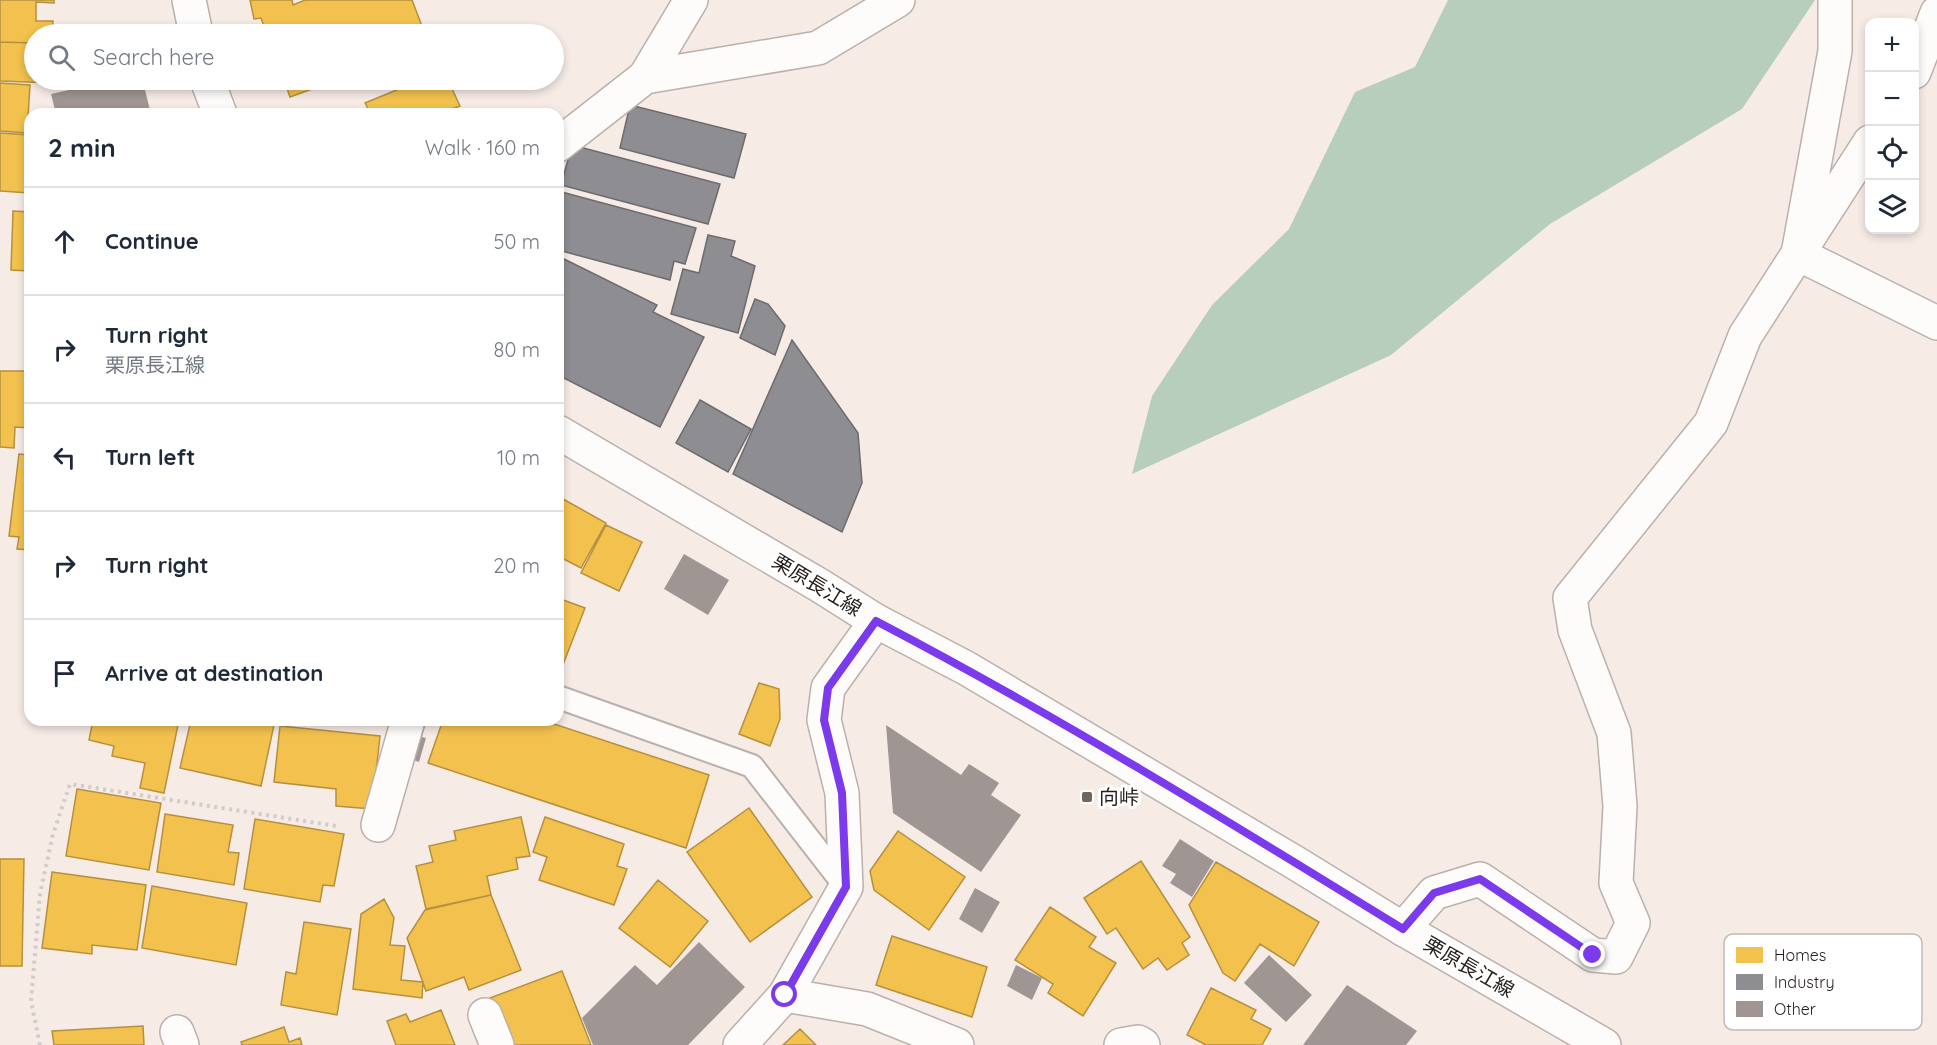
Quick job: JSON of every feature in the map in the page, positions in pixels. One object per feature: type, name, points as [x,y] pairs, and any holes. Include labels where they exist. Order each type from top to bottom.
[{"type":"street","points":[[189,0],[194,24]]},
{"type":"street","points":[[564,140],[645,77],[691,0]]},
{"type":"street","points":[[645,77],[818,48],[898,0]]},
{"type":"street","points":[[1798,254],[1835,51],[1835,0]]},
{"type":"street","points":[[1919,60],[1937,13]]},
{"type":"street","points":[[1919,72],[1937,75]]},
{"type":"street","points":[[211,90],[218,108]]},
{"type":"street","points":[[1403,929],[1434,893],[1480,879],[1593,955],[1616,957],[1633,923],[1616,884],[1620,806],[1614,733],[1575,630],[1570,598],[1711,423],[1745,336],[1865,148]]},
{"type":"street","points":[[1798,254],[1937,323]]},
{"type":"street","name":"栗原長江線","points":[[564,436],[819,585],[876,621],[976,674],[1403,929],[1604,1045]]},
{"type":"street","points":[[740,1045],[785,995],[846,887],[842,793],[824,720],[828,688],[876,621]]},
{"type":"street","points":[[378,825],[406,726]]},
{"type":"street","points":[[785,995],[867,1009],[957,1045]]},
{"type":"street","points":[[485,1015],[497,1045]]},
{"type":"street","points":[[1121,1045],[1138,1042],[1143,1045]]},
{"type":"lane","points":[[564,699],[752,766],[846,887]]},
{"type":"path","points":[[40,1045],[31,1000],[40,894],[53,834],[70,784],[346,828],[366,830],[378,825]]},
{"type":"green space","points":[[1448,0],[1815,0],[1742,109],[1550,224],[1391,355],[1132,474],[1152,396],[1212,305],[1289,229],[1355,92],[1415,67]]},
{"type":"building: Homes","points":[[0,0],[54,0],[54,3],[36,2],[36,21],[53,21],[53,24],[24,24],[24,43],[0,42]]},
{"type":"building: Homes","points":[[250,0],[292,0],[293,5],[305,0],[412,0],[421,24],[263,24],[261,18],[254,19]]},
{"type":"building: Homes","points":[[0,42],[24,43],[24,82],[0,81]]},
{"type":"building: Homes","points":[[0,83],[24,85],[24,90],[30,90],[29,108],[24,108],[24,133],[0,131]]},
{"type":"building: Homes","points":[[288,90],[309,90],[290,97]]},
{"type":"building: Homes","points":[[397,90],[453,90],[460,106],[455,108],[368,108],[365,103]]},
{"type":"building: Homes","points":[[0,133],[24,135],[24,193],[0,191]]},
{"type":"building: Homes","points":[[13,211],[24,212],[24,271],[11,270]]},
{"type":"building: Homes","points":[[0,371],[24,371],[24,428],[15,427],[14,448],[0,447]]},
{"type":"building: Homes","points":[[19,454],[24,454],[24,550],[17,549],[19,537],[9,536]]},
{"type":"building: Homes","points":[[564,500],[606,523],[581,568],[564,559]]},
{"type":"building: Homes","points":[[606,525],[642,542],[619,591],[581,573]]},
{"type":"building: Homes","points":[[564,600],[585,608],[564,662]]},
{"type":"building: Homes","points":[[759,683],[779,689],[780,719],[770,746],[739,734]]},
{"type":"building: Homes","points":[[92,726],[178,726],[164,793],[140,788],[145,763],[112,756],[114,746],[89,740]]},
{"type":"building: Homes","points":[[190,726],[274,726],[261,786],[180,768]]},
{"type":"building: Homes","points":[[280,726],[380,736],[372,809],[336,806],[336,789],[274,782]]},
{"type":"building: Homes","points":[[441,726],[560,726],[709,775],[686,848],[428,763]]},
{"type":"building: Homes","points":[[77,789],[161,803],[149,870],[66,856]]},
{"type":"building: Homes","points":[[749,808],[812,897],[750,942],[687,852]]},
{"type":"building: Homes","points":[[165,814],[233,825],[228,852],[239,853],[234,885],[157,872]]},
{"type":"building: Homes","points":[[521,817],[530,856],[516,858],[518,869],[487,876],[491,895],[426,909],[416,866],[433,862],[429,846],[456,840],[454,831]]},
{"type":"building: Homes","points":[[545,817],[624,844],[617,866],[627,869],[614,905],[539,880],[547,857],[533,852]]},
{"type":"building: Homes","points":[[255,819],[344,834],[334,886],[323,885],[320,902],[244,889]]},
{"type":"building: Homes","points":[[898,831],[965,877],[929,930],[874,890],[870,871]]},
{"type":"building: Homes","points":[[0,859],[24,859],[22,966],[0,966]]},
{"type":"building: Homes","points":[[1141,861],[1190,937],[1182,943],[1189,955],[1167,970],[1158,958],[1143,969],[1116,928],[1107,934],[1084,898]]},
{"type":"building: Homes","points":[[1216,862],[1319,922],[1294,966],[1260,944],[1235,981],[1223,973],[1189,905]]},
{"type":"building: Homes","points":[[52,872],[146,885],[137,950],[92,945],[92,954],[42,948]]},
{"type":"building: Homes","points":[[658,880],[708,921],[670,967],[619,928]]},
{"type":"building: Homes","points":[[152,886],[247,903],[236,965],[142,948]]},
{"type":"building: Homes","points":[[491,895],[521,970],[469,990],[464,977],[426,991],[407,938],[425,910]]},
{"type":"building: Homes","points":[[384,899],[394,918],[390,945],[405,946],[401,980],[423,982],[422,998],[353,989],[361,914]]},
{"type":"building: Homes","points":[[1050,907],[1096,937],[1089,947],[1116,963],[1083,1016],[1048,993],[1053,984],[1015,960]]},
{"type":"building: Homes","points":[[304,922],[351,929],[337,1015],[281,1005],[286,972],[296,974]]},
{"type":"building: Homes","points":[[892,936],[987,967],[972,1017],[876,985]]},
{"type":"building: Homes","points":[[562,971],[591,1045],[508,1045],[490,998]]},
{"type":"building: Homes","points":[[1211,988],[1256,1010],[1251,1019],[1271,1029],[1262,1045],[1206,1045],[1187,1035]]},
{"type":"building: Homes","points":[[441,1010],[455,1045],[396,1045],[387,1021],[406,1014],[410,1022]]},
{"type":"building: Homes","points":[[143,1026],[144,1045],[54,1045],[52,1031]]},
{"type":"building: Homes","points":[[284,1027],[289,1042],[300,1038],[302,1045],[242,1045],[241,1042]]},
{"type":"building: Homes","points":[[800,1029],[816,1045],[783,1045]]},
{"type":"building: Industry","points":[[630,105],[746,134],[734,178],[620,148]]},
{"type":"building: Industry","points":[[572,145],[720,184],[708,224],[564,186],[564,174]]},
{"type":"building: Industry","points":[[564,193],[696,228],[685,264],[674,261],[670,280],[564,252]]},
{"type":"building: Industry","points":[[708,235],[735,241],[731,256],[755,266],[738,333],[671,314],[683,269],[699,273]]},
{"type":"building: Industry","points":[[564,259],[657,305],[653,312],[704,337],[660,427],[564,378]]},
{"type":"building: Industry","points":[[755,299],[768,304],[785,326],[775,355],[740,338]]},
{"type":"building: Industry","points":[[792,340],[858,433],[862,483],[842,532],[733,474]]},
{"type":"building: Industry","points":[[700,400],[751,429],[728,472],[676,443]]},
{"type":"building: Other","points":[[69,90],[145,90],[150,108],[54,108],[51,94]]},
{"type":"building: Other","points":[[684,554],[729,580],[708,615],[664,589]]},
{"type":"building: Other","points":[[886,725],[961,775],[969,764],[999,783],[991,795],[1021,815],[981,872],[893,813]]},
{"type":"building: Other","points":[[411,726],[425,726],[422,737],[426,738],[419,762],[402,756]]},
{"type":"building: Other","points":[[1180,839],[1214,861],[1192,897],[1170,883],[1176,874],[1162,866]]},
{"type":"building: Other","points":[[975,888],[1000,902],[982,933],[959,919]]},
{"type":"building: Other","points":[[699,942],[745,987],[688,1045],[593,1045],[582,1018],[635,965],[657,985]]},
{"type":"building: Other","points":[[1269,955],[1312,995],[1286,1022],[1244,983]]},
{"type":"building: Other","points":[[1016,965],[1042,978],[1032,1000],[1007,986]]},
{"type":"building: Other","points":[[1347,985],[1417,1031],[1406,1045],[1303,1045]]},
{"type":"place","name":"向峠","points":[[1087,797]]},
{"type":"route","points":[[785,995],[846,887],[842,793],[824,720],[828,688],[876,621],[966,668],[1403,929],[1434,893],[1480,879],[1593,955]]}]
